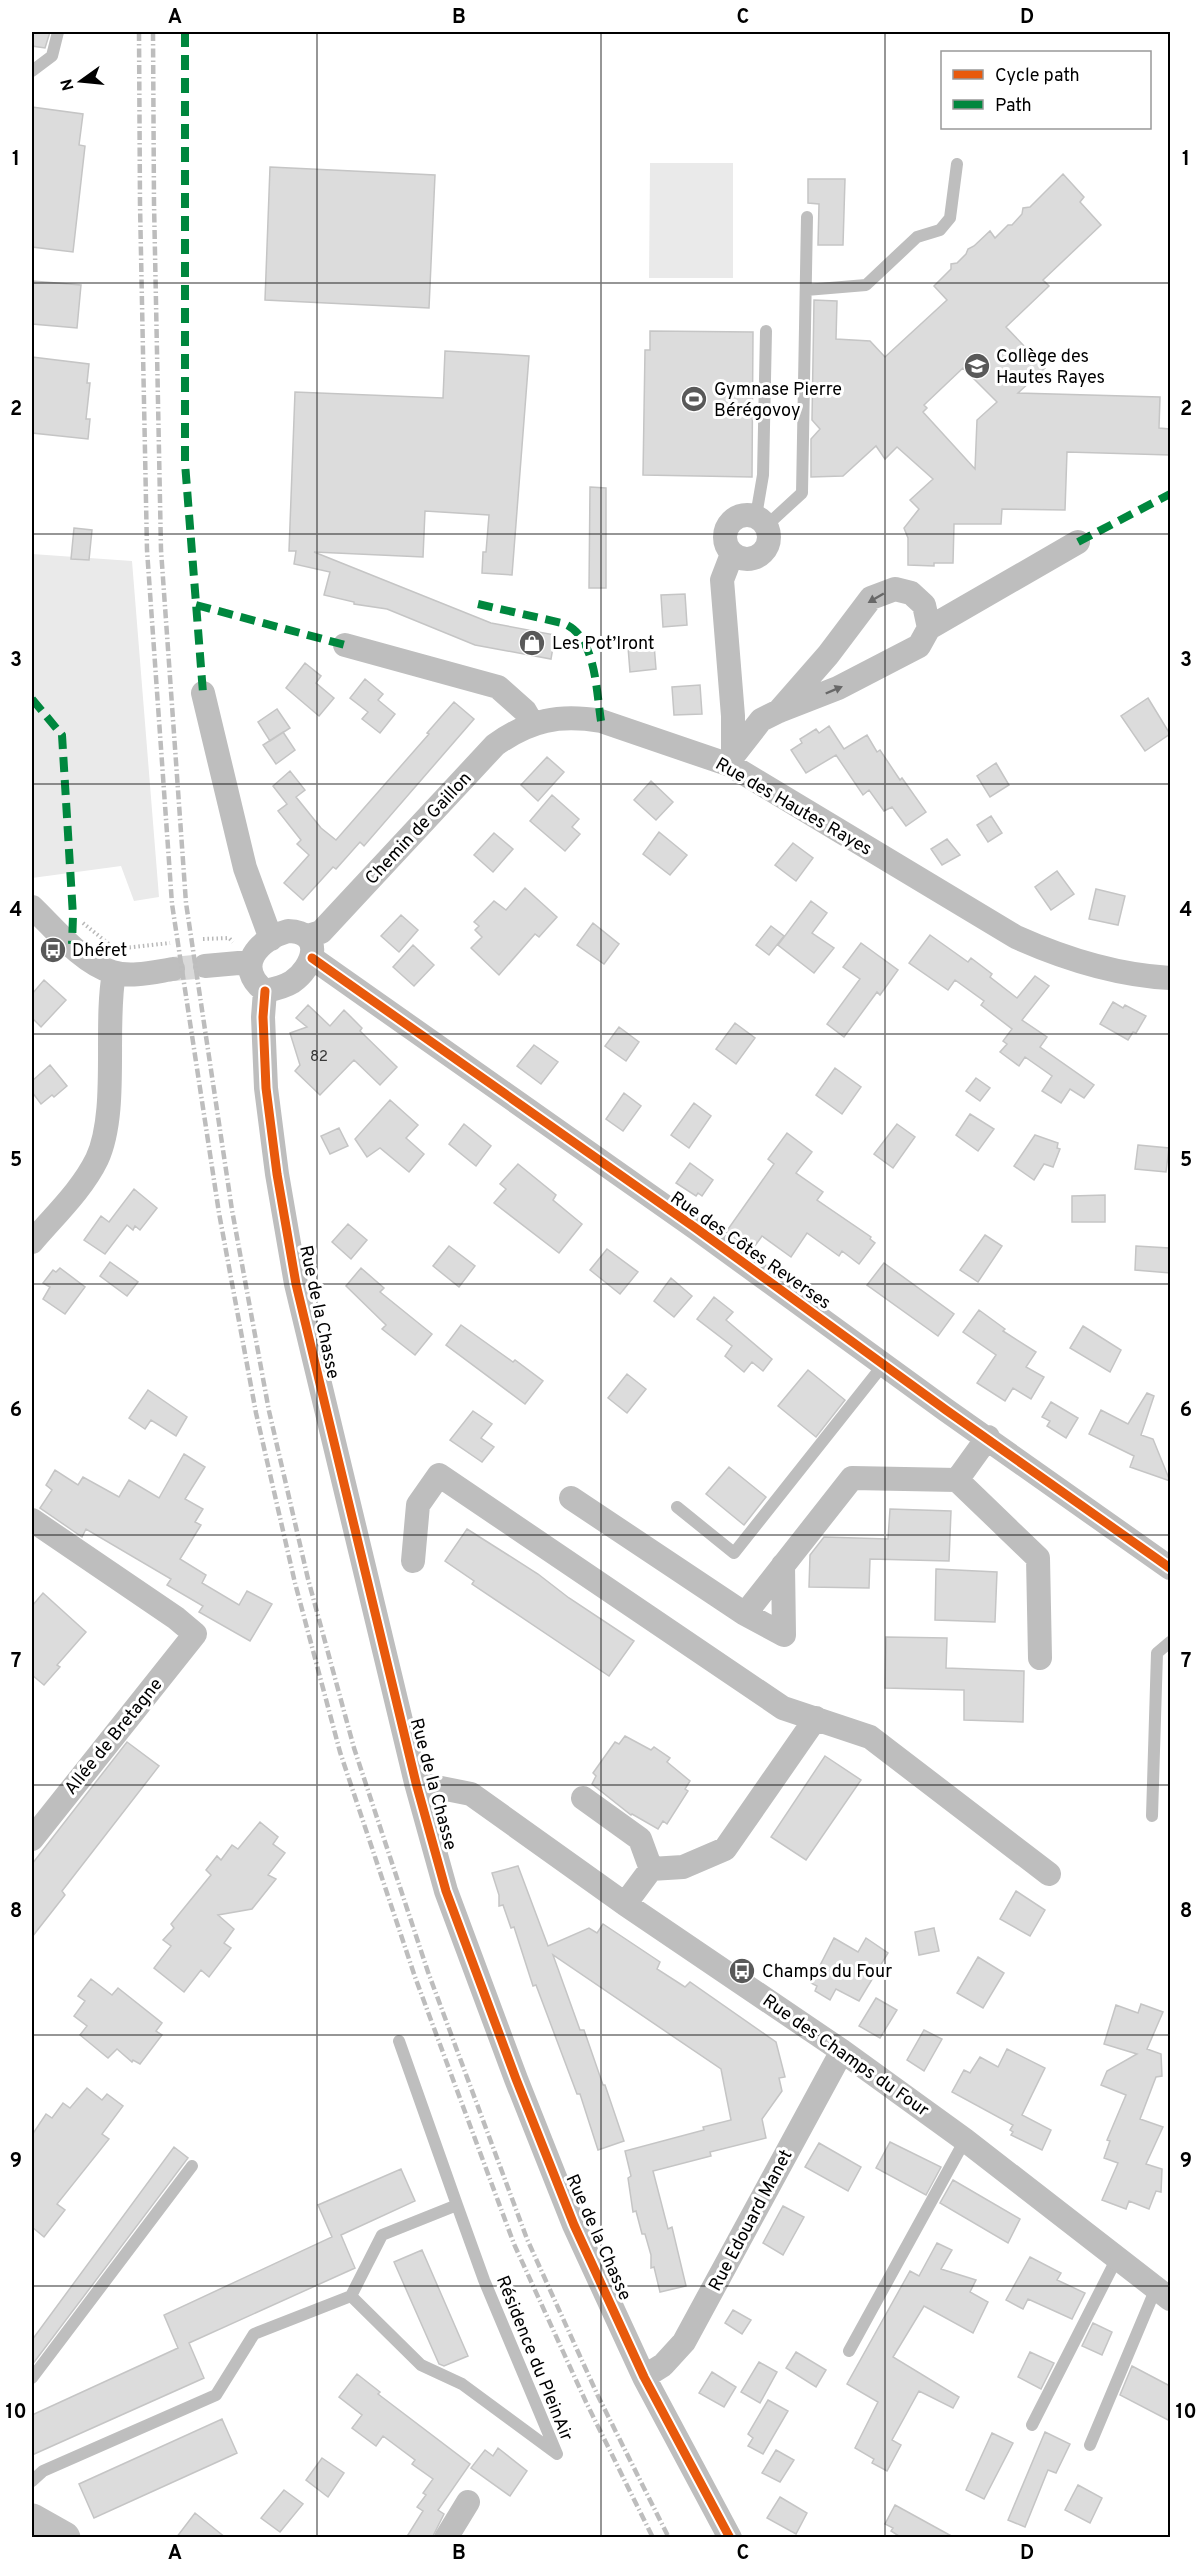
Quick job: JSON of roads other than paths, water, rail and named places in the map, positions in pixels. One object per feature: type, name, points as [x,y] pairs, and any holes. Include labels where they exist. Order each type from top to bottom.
[{"type":"street","points":[[749,514],[761,521],[769,541],[761,554],[747,560],[732,554],[725,542],[726,528],[735,517],[749,514]]},
{"type":"street","points":[[731,760],[761,720],[838,688],[919,646],[929,628],[1078,542]]},
{"type":"street","points":[[731,760],[733,716],[722,580],[732,554]]},
{"type":"street","points":[[779,711],[828,654],[871,598],[895,589],[911,593],[924,605],[929,628]]},
{"type":"street","points":[[345,645],[498,687],[525,711],[532,723]]},
{"type":"street","points":[[203,693],[245,868],[271,939]]},
{"type":"street","name":"Rue des Hautes Rayes","points":[[532,723],[580,717],[601,721],[731,760],[1016,937],[1056,955],[1098,968],[1170,978]]},
{"type":"street","name":"Chemin de Gaillon","points":[[310,947],[321,932],[495,745],[513,732],[532,723]]},
{"type":"street","points":[[32,907],[80,952],[114,973],[143,974],[173,969]]},
{"type":"street","points":[[288,931],[299,931],[310,947],[304,971],[292,982],[265,991],[255,983],[250,972],[250,963],[255,952],[271,939],[288,931]]},
{"type":"street","name":"Rue des Côtes Reverses","points":[[310,947],[883,1365],[988,1437],[1170,1568]]},
{"type":"street","points":[[205,966],[250,963]]},
{"type":"street","points":[[32,1242],[83,1182],[97,1158],[104,1131],[108,1100],[110,991],[114,973]]},
{"type":"street","name":"Rue de la Chasse","points":[[265,991],[263,1017],[266,1088],[296,1284],[416,1783],[446,1891],[516,2079],[574,2225],[644,2377],[730,2538]]},
{"type":"street","points":[[957,1480],[988,1437]]},
{"type":"street","points":[[413,1561],[418,1505],[439,1475],[783,1708],[870,1737],[1049,1874]]},
{"type":"street","points":[[744,1614],[852,1478],[957,1480],[1038,1558],[1040,1658]]},
{"type":"street","points":[[571,1498],[744,1614],[784,1635],[783,1565]]},
{"type":"street","name":"Allée de Bretagne","points":[[32,1520],[176,1618],[195,1634],[32,1839]]},
{"type":"street","points":[[625,1904],[651,1869],[683,1867],[725,1849],[816,1718]]},
{"type":"street","name":"Rue des Champs du Four","points":[[416,1783],[471,1794],[625,1904],[842,2051],[965,2140],[1163,2294]]},
{"type":"street","points":[[583,1798],[640,1839],[651,1869]]},
{"type":"street","name":"Rue Edouard Manet","points":[[644,2377],[663,2365],[684,2342],[842,2051]]},
{"type":"street","points":[[446,2538],[468,2502]]},
{"type":"lane","points":[[32,71],[52,56],[58,32]]},
{"type":"lane","points":[[806,290],[866,285],[917,237],[940,230],[950,218],[957,164]]},
{"type":"lane","points":[[761,521],[802,493],[807,217]]},
{"type":"lane","points":[[761,521],[766,332]]},
{"type":"lane","points":[[677,1507],[734,1553],[883,1365]]},
{"type":"lane","points":[[1152,1816],[1157,1653],[1170,1642]]},
{"type":"lane","name":"Résidence du PleinAir","points":[[351,2296],[421,2365],[462,2384],[557,2454],[484,2280],[399,2041]]},
{"type":"lane","points":[[849,2351],[965,2140]]},
{"type":"lane","points":[[32,2378],[192,2166]]},
{"type":"lane","points":[[32,2481],[43,2471],[216,2394],[254,2334],[351,2296],[382,2235],[457,2205]]},
{"type":"lane","points":[[1032,2425],[1117,2259]]},
{"type":"lane","points":[[1090,2445],[1163,2294]]},
{"type":"tunnel","points":[[173,969],[205,966]]},
{"type":"railway","points":[[139,32],[147,550],[172,904],[219,1213],[256,1413],[295,1583],[340,1752],[415,1977],[514,2244],[586,2402],[653,2538]]},
{"type":"railway","points":[[153,32],[161,550],[186,903],[232,1210],[269,1411],[308,1579],[354,1748],[428,1972],[527,2239],[598,2396],[669,2538]]},
{"type":"place","name":"Collège des Hautes Rayes","points":[[977,366]]},
{"type":"place","name":"Gymnase Pierre Bérégovoy","points":[[694,399]]},
{"type":"place","name":"Les Pot’Iront","points":[[532,643]]},
{"type":"place","name":"Dhéret","points":[[53,950]]},
{"type":"place","name":"Champs du Four","points":[[742,1971]]}]
